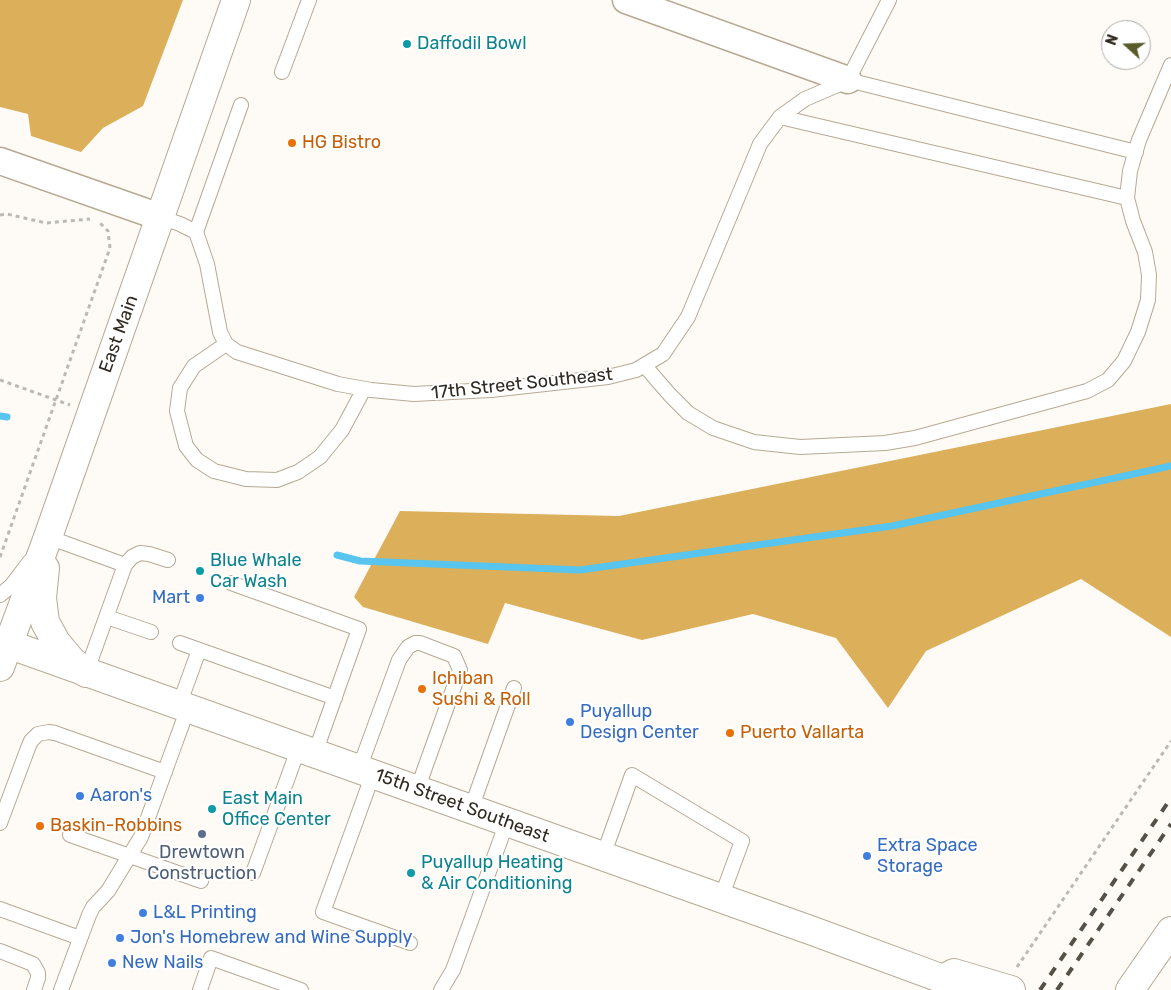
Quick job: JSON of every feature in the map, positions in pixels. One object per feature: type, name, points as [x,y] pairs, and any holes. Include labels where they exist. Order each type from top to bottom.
[{"type":"street","name":"East Main","points":[[3,651],[48,537],[236,0]]},
{"type":"street","points":[[626,0],[848,80]]},
{"type":"street","points":[[0,161],[160,217]]},
{"type":"street","points":[[48,537],[42,598],[45,622],[60,646],[86,673]]},
{"type":"street","name":"15th Street Southeast","points":[[3,651],[86,673],[307,750],[721,898],[946,985],[954,973],[1007,989]]},
{"type":"street","points":[[1130,990],[1171,931]]},
{"type":"lane","points":[[282,72],[309,0]]},
{"type":"lane","points":[[889,0],[848,80],[1136,152]]},
{"type":"lane","points":[[644,365],[688,413],[713,428],[754,442],[800,447],[885,443],[908,439],[1087,391],[1108,380],[1124,361],[1138,332],[1148,300],[1149,275],[1145,252],[1133,221],[1127,198],[1130,171],[1136,152],[1171,65]]},
{"type":"lane","name":"17th Street Southeast","points":[[226,344],[231,349],[246,355],[338,384],[364,389],[414,394],[491,390],[608,377],[636,370],[663,354],[688,317],[760,144],[780,117],[805,99],[848,80]]},
{"type":"lane","points":[[241,105],[196,232],[208,269],[220,332],[226,344],[194,366],[180,388],[177,411],[186,446],[197,460],[214,471],[246,479],[277,480],[298,472],[320,457],[342,430],[364,389]]},
{"type":"lane","points":[[780,117],[1127,198]]},
{"type":"lane","points":[[160,217],[196,232]]},
{"type":"lane","points":[[0,595],[11,586],[48,537],[125,565]]},
{"type":"lane","points":[[86,673],[125,565],[132,557],[140,553],[168,560]]},
{"type":"lane","points":[[231,583],[360,629],[335,698],[307,750],[253,873]]},
{"type":"lane","points":[[107,616],[151,632]]},
{"type":"lane","points":[[180,643],[335,698]]},
{"type":"lane","points":[[410,943],[323,912],[399,660],[408,647],[415,643],[420,643],[454,656],[460,670],[417,790]]},
{"type":"lane","points":[[61,990],[93,907],[108,891],[142,836],[165,772],[198,650]]},
{"type":"lane","points":[[470,809],[514,688]]},
{"type":"lane","points":[[0,824],[28,748],[31,741],[38,734],[55,733],[165,772]]},
{"type":"lane","points":[[603,856],[632,775],[742,841],[721,898]]},
{"type":"lane","points":[[441,990],[453,970],[507,822]]},
{"type":"lane","points":[[70,835],[201,881]]},
{"type":"lane","points":[[0,909],[80,938]]},
{"type":"lane","points":[[0,951],[33,964],[38,973],[34,990]]},
{"type":"lane","points":[[200,990],[211,958],[301,990]]},
{"type":"path","points":[[0,215],[6,214],[46,223],[93,219],[99,221],[108,231],[110,248],[0,557]]},
{"type":"path","points":[[0,380],[57,400]]},
{"type":"path","points":[[1007,989],[1171,741]]},
{"type":"shaded area","points":[[0,0],[183,0],[143,106],[103,128],[81,152],[31,136],[28,114],[0,107]]},
{"type":"shaded area","points":[[1171,404],[1171,637],[1081,579],[926,651],[888,708],[836,638],[753,614],[642,640],[505,603],[488,644],[363,607],[354,597],[400,511],[619,516]]},
{"type":"waterway","points":[[0,416],[7,417]]},
{"type":"waterway","points":[[337,555],[360,561],[580,570],[892,526],[1171,466]]},
{"type":"railway","points":[[1040,990],[1171,798]]},
{"type":"railway","points":[[1057,990],[1171,824]]},
{"type":"place","name":"Daffodil Bowl","points":[[407,44]]},
{"type":"place","name":"HG Bistro","points":[[292,143]]},
{"type":"place","name":"Blue Whale Car Wash","points":[[200,571]]},
{"type":"place","name":"Mart","points":[[200,598]]},
{"type":"place","name":"Ichiban Sushi & Roll","points":[[422,689]]},
{"type":"place","name":"Puyallup Design Center","points":[[570,722]]},
{"type":"place","name":"Puerto Vallarta","points":[[730,733]]},
{"type":"place","name":"Aaron's","points":[[80,796]]},
{"type":"place","name":"East Main Office Center","points":[[212,809]]},
{"type":"place","name":"Baskin-Robbins","points":[[40,826]]},
{"type":"place","name":"Drewtown Construction","points":[[202,834]]},
{"type":"place","name":"Extra Space Storage","points":[[867,856]]},
{"type":"place","name":"Puyallup Heating & Air Conditioning","points":[[411,873]]},
{"type":"place","name":"L&L Printing","points":[[143,913]]},
{"type":"place","name":"Jon's Homebrew and Wine Supply","points":[[120,938]]},
{"type":"place","name":"New Nails","points":[[112,963]]}]
